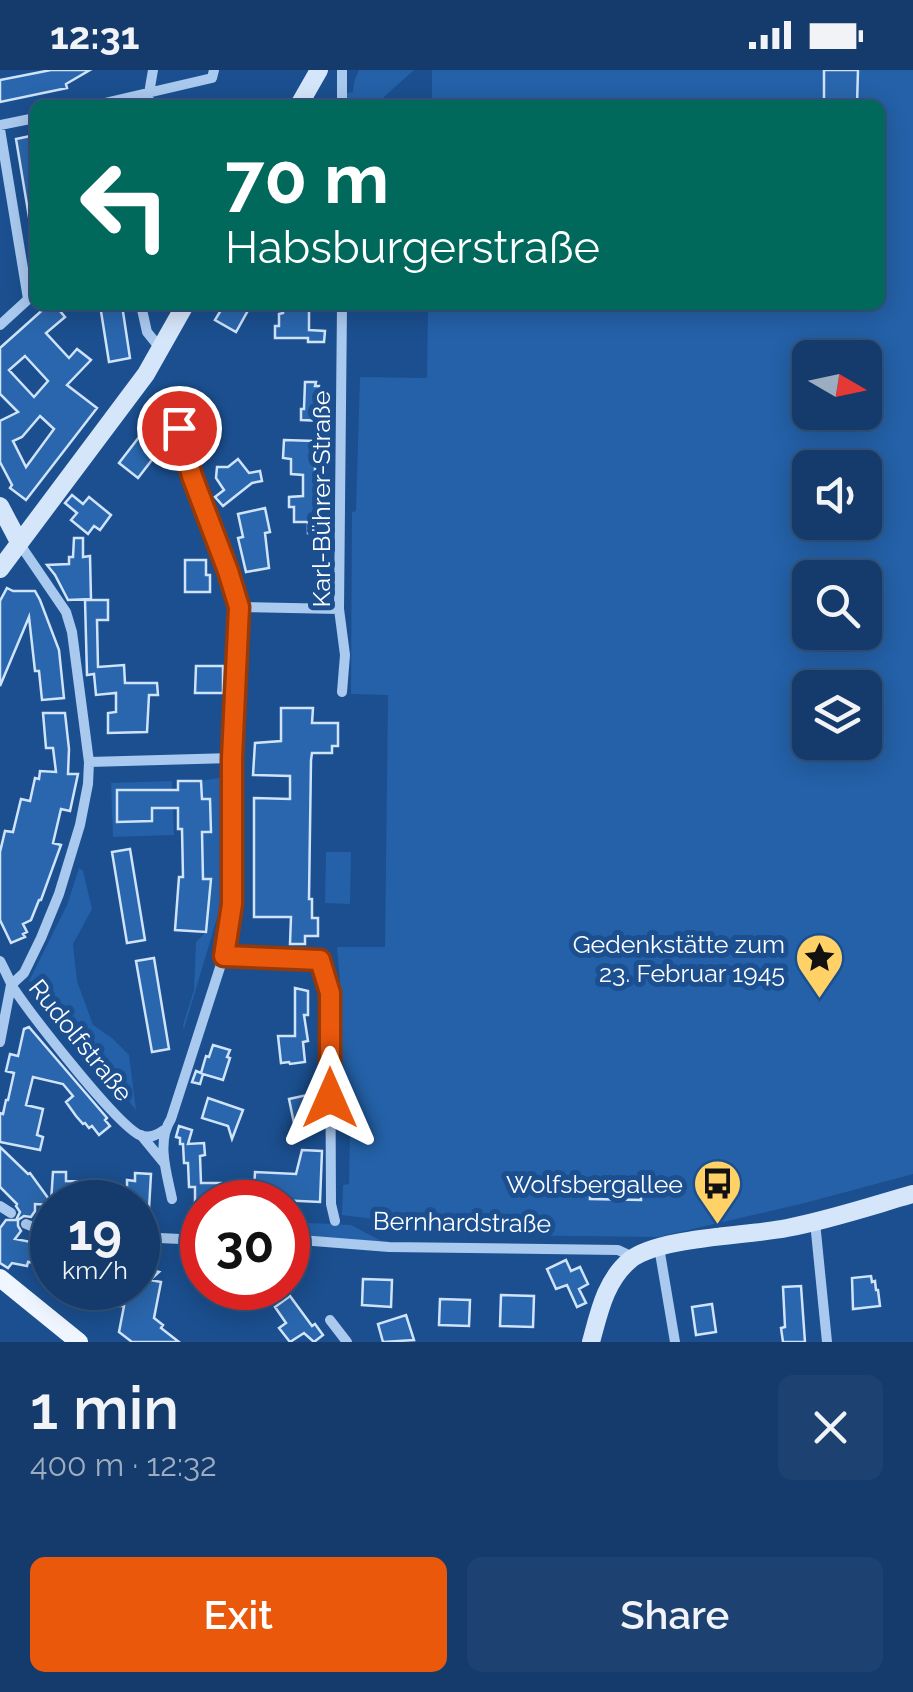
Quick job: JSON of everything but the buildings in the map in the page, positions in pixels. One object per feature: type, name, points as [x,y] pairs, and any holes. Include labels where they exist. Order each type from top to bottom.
[{"type":"main road","points":[[302,100],[318,70]]},
{"type":"main road","points":[[0,569],[146,374],[182,310]]},
{"type":"main road","points":[[0,506],[18,542]]},
{"type":"main road","points":[[591,1342],[611,1283],[633,1258],[670,1244],[815,1222],[913,1194]]},
{"type":"main road","points":[[0,1278],[79,1342]]},
{"type":"street","points":[[148,100],[153,70]]},
{"type":"street","points":[[342,70],[342,100]]},
{"type":"street","points":[[148,100],[213,74]]},
{"type":"street","points":[[30,119],[0,127],[30,285]]},
{"type":"street","points":[[0,325],[30,298]]},
{"type":"street","points":[[141,310],[147,332],[160,348]]},
{"type":"street","name":"Karl-Bührer-Straße","points":[[342,310],[339,608],[345,656],[342,692]]},
{"type":"street","points":[[141,1136],[156,1136],[170,1120],[224,956],[232,904],[232,758],[239,607],[179,428]]},
{"type":"street","points":[[0,1042],[12,984],[24,973],[59,894],[80,825],[89,762],[66,612],[18,542]]},
{"type":"street","points":[[239,607],[339,608]]},
{"type":"street","points":[[89,762],[232,758]]},
{"type":"street","points":[[224,956],[320,960],[330,993],[334,1221]]},
{"type":"street","name":"Rudolfstraße","points":[[0,961],[29,1010],[118,1119],[141,1136],[164,1164]]},
{"type":"street","points":[[164,1130],[164,1164],[172,1199]]},
{"type":"street","points":[[0,1206],[11,1213]]},
{"type":"street","points":[[815,1222],[827,1342]]},
{"type":"street","points":[[26,1224],[30,1226]]},
{"type":"street","name":"Bernhardstraße","points":[[310,1241],[389,1247],[618,1250],[633,1258]]},
{"type":"street","points":[[659,1247],[676,1342]]},
{"type":"street","points":[[330,1320],[347,1342]]},
{"type":"shaded area","points":[[359,70],[414,70],[382,100],[346,100],[346,93],[353,92]]},
{"type":"shaded area","points":[[432,70],[913,70],[913,1174],[658,1237],[414,1234],[412,1224],[342,1215],[343,1185],[349,1184],[350,1131],[336,1129],[340,982],[337,947],[385,947],[388,695],[351,694],[352,512],[356,511],[360,377],[427,378],[428,310],[885,310],[885,100],[432,100]]},
{"type":"shaded area","points":[[225,777],[220,908],[184,1029],[194,990],[196,942],[206,932],[211,880],[200,878],[202,832],[211,831],[210,799],[202,799],[201,781]]},
{"type":"shaded area","points":[[172,781],[174,835],[113,837],[111,783]]},
{"type":"shaded area","points":[[326,852],[351,852],[350,904],[325,903]]},
{"type":"shaded area","points":[[79,868],[92,909],[73,944],[77,981],[93,1025],[129,1055],[136,1110],[29,981],[67,905]]},
{"type":"shaded area","points":[[310,1223],[351,1225],[385,1243],[310,1238]]},
{"type":"place","name":"Gedenkstätte zum 23. Februar 1945","points":[[820,1000]]},
{"type":"place","name":"Wolfsbergallee","points":[[718,1226]]},
{"type":"route","points":[[179,428],[239,607],[232,758],[232,904],[224,956],[320,960],[330,993],[330,1098]]}]
